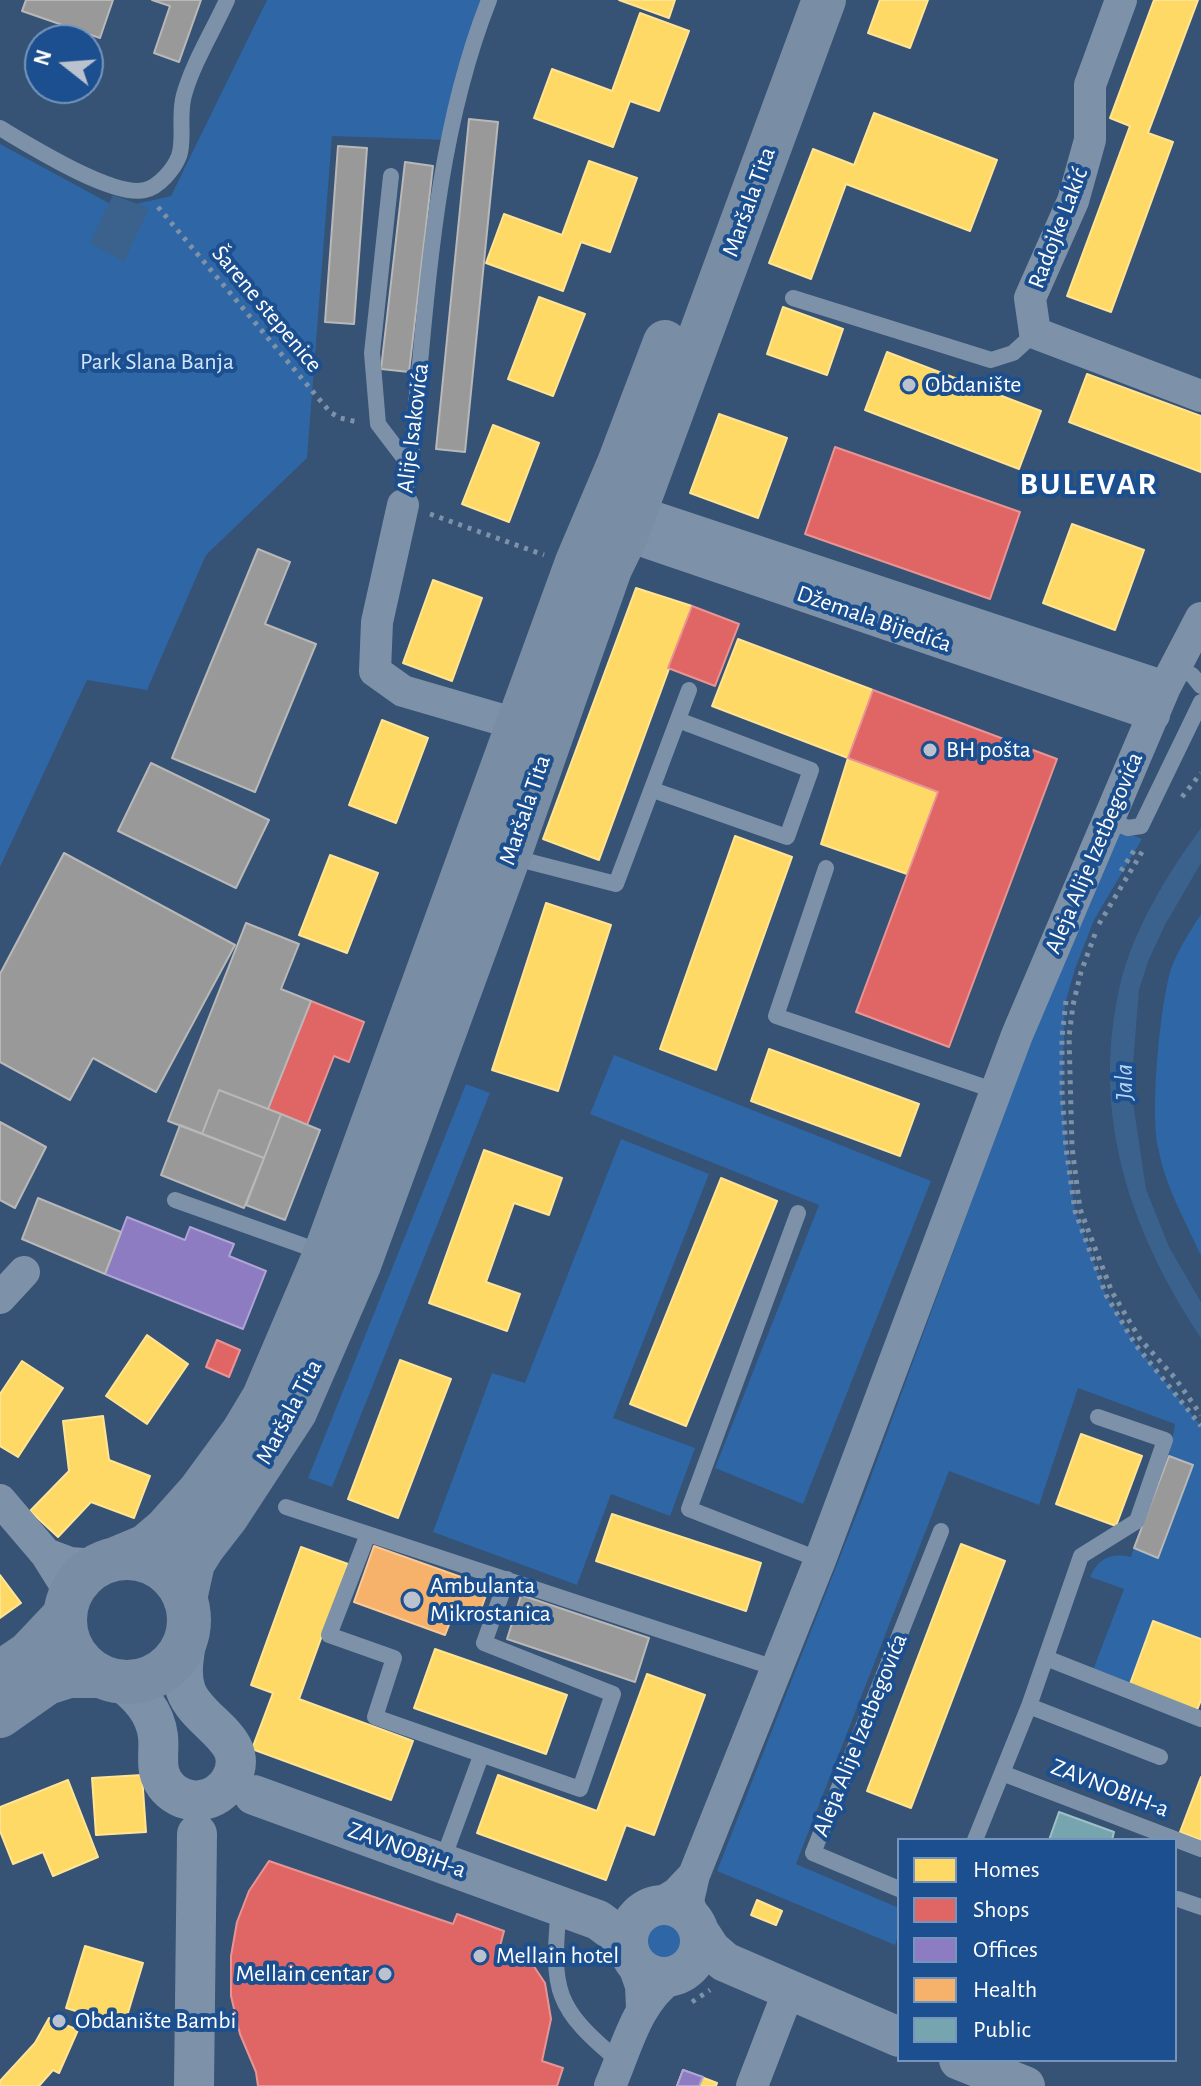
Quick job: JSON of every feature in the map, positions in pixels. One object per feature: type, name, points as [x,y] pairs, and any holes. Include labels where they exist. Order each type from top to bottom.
[{"type":"main road","name":"Maršala Tita","points":[[186,1618],[187,1581],[203,1547],[295,1412],[342,1259],[796,0]]},
{"type":"main road","name":"Maršala Tita","points":[[607,527],[824,0]]},
{"type":"main road","name":"Maršala Tita","points":[[87,1583],[146,1546],[199,1492],[243,1432],[342,1259],[509,856],[534,729]]},
{"type":"main road","points":[[0,1673],[29,1653],[87,1583],[133,1558],[150,1562],[178,1583],[186,1618],[177,1656],[162,1671],[143,1680],[69,1676],[47,1683],[0,1716]]},
{"type":"main road","points":[[87,1583],[67,1634],[73,1652],[85,1666],[111,1679]]},
{"type":"street","name":"Radojke Lakić","points":[[1035,333],[1030,298],[1073,201],[1090,140],[1090,85],[1121,0]]},
{"type":"street","points":[[1035,333],[1201,396]]},
{"type":"street","name":"Alije Isakovića","points":[[403,505],[377,622],[375,671],[403,691],[534,729]]},
{"type":"street","name":"Džemala Bijedića","points":[[607,527],[1164,690]]},
{"type":"street","name":"Aleja Alije Izetbegovića","points":[[694,1875],[778,1669],[1041,977],[1164,690],[1201,618]]},
{"type":"street","points":[[0,1298],[24,1272]]},
{"type":"street","points":[[0,1500],[46,1554],[70,1563],[87,1583]]},
{"type":"street","points":[[186,1618],[182,1668],[185,1690],[202,1717],[230,1741],[235,1753],[220,1788],[191,1817],[197,1834],[194,2086]]},
{"type":"street","points":[[111,1679],[139,1695],[147,1707],[158,1735],[159,1775],[220,1788]]},
{"type":"street","name":"ZAVNOBiH-a","points":[[220,1788],[442,1862],[598,1920]]},
{"type":"street","points":[[642,2008],[641,1986],[627,1938],[630,1927],[636,1917],[677,1893],[694,1875]]},
{"type":"street","points":[[694,1875],[688,1901],[697,1966]]},
{"type":"street","points":[[598,1920],[623,1920],[650,1908],[678,1908],[697,1966]]},
{"type":"street","points":[[598,1920],[617,1934],[630,1955],[649,1975],[697,1966],[789,1990],[897,2034]]},
{"type":"street","points":[[615,2074],[642,2008],[658,1987],[697,1966]]},
{"type":"street","points":[[752,2086],[789,1990]]},
{"type":"street","points":[[964,2062],[1025,2086]]},
{"type":"lane","points":[[0,128],[75,170],[120,188],[145,191],[170,173],[179,156],[179,116],[184,93],[227,0]]},
{"type":"lane","name":"Alije Isakovića","points":[[403,505],[410,466],[441,171],[470,47],[489,0]]},
{"type":"lane","points":[[391,176],[372,353],[378,424],[410,466]]},
{"type":"lane","points":[[793,298],[991,360],[1013,353],[1035,333]]},
{"type":"lane","points":[[1164,690],[1192,675],[1201,686]]},
{"type":"lane","points":[[509,856],[616,884],[689,690]]},
{"type":"lane","points":[[1108,820],[1128,828],[1141,826],[1201,702]]},
{"type":"lane","points":[[653,790],[787,837],[811,770],[678,720]]},
{"type":"lane","points":[[826,868],[776,1016],[996,1091]]},
{"type":"lane","points":[[175,1200],[342,1259]]},
{"type":"lane","points":[[798,1213],[689,1509],[820,1560]]},
{"type":"lane","points":[[976,1838],[1029,1706],[1081,1556],[1137,1521],[1165,1440],[1098,1417]]},
{"type":"lane","points":[[286,1507],[778,1669]]},
{"type":"lane","name":"Aleja Alije Izetbegovića","points":[[897,1888],[813,1853],[941,1531]]},
{"type":"lane","points":[[368,1534],[329,1635],[394,1658],[375,1717],[580,1789],[613,1694],[484,1643],[507,1579]]},
{"type":"lane","points":[[1046,1658],[1201,1719]]},
{"type":"lane","name":"ZAVNOBIH-a","points":[[1029,1706],[1160,1757]]},
{"type":"lane","points":[[442,1862],[481,1756]]},
{"type":"lane","name":"ZAVNOBIH-a","points":[[1002,1773],[1172,1838]]},
{"type":"lane","name":"ZAVNOBIH-a","points":[[1177,1840],[1201,1849]]},
{"type":"lane","points":[[1178,1899],[1201,1907]]},
{"type":"lane","points":[[560,1906],[555,1951],[558,1987],[568,2013],[589,2036],[615,2074]]},
{"type":"path","name":"Šarene stepenice","points":[[145,191],[330,412],[352,421],[378,424]]},
{"type":"path","points":[[403,505],[546,556],[607,527]]},
{"type":"path","points":[[1180,799],[1201,773]]},
{"type":"path","points":[[1148,843],[1099,924],[1075,994],[1069,1037],[1072,1147],[1080,1209],[1112,1292],[1140,1339],[1175,1378],[1201,1415]]},
{"type":"path","points":[[1094,920],[1115,882]]},
{"type":"path","points":[[1089,932],[1065,1004],[1062,1037],[1066,1148],[1075,1211],[1106,1295],[1135,1344],[1201,1426]]},
{"type":"green space","name":"Park Slana Banja","points":[[267,0],[489,0],[448,140],[332,136],[307,458],[206,555],[147,690],[87,680],[0,867],[0,144],[118,208],[171,196]]},
{"type":"green space","points":[[1120,830],[1142,839],[1094,920],[1075,969],[1065,1004],[1062,1092],[1075,1211],[1106,1295],[1135,1344],[1201,1426],[1201,1700],[1195,1717],[1091,1675],[1124,1589],[1090,1577],[1106,1558],[1131,1557],[1134,1548],[1158,1557],[1193,1465],[1169,1456],[1175,1424],[1078,1388],[1039,1505],[949,1471],[796,1864],[897,1907],[895,1945],[717,1871],[865,1493],[1024,1058]]},
{"type":"green space","points":[[1201,914],[1201,1256],[1165,1175],[1158,1147],[1155,1109],[1157,1058],[1167,985],[1177,955]]},
{"type":"green space","points":[[614,1055],[931,1181],[803,1504],[715,1468],[819,1205],[590,1114]]},
{"type":"green space","points":[[466,1084],[490,1093],[332,1487],[308,1478]]},
{"type":"green space","points":[[621,1139],[709,1174],[613,1418],[695,1448],[670,1516],[611,1494],[577,1585],[433,1532],[492,1373],[525,1383]]},
{"type":"green space","points":[[664,1920],[679,1926],[685,1941],[679,1956],[664,1962],[649,1956],[643,1941],[649,1926]]},
{"type":"water","points":[[113,195],[149,208],[124,262],[90,243]]},
{"type":"water","name":"Jala","points":[[1201,828],[1201,863],[1165,925],[1139,990],[1131,1089],[1146,1189],[1169,1247],[1201,1302],[1201,1338],[1154,1256],[1136,1214],[1114,1126],[1110,1080],[1112,1033],[1120,985],[1133,944],[1153,903]]},
{"type":"building: Homes","points":[[619,0],[675,0],[669,18]]},
{"type":"building: Homes","points":[[880,0],[928,0],[910,48],[868,33]]},
{"type":"building: Homes","points":[[1154,0],[1198,0],[1148,133],[1173,142],[1111,312],[1067,296],[1130,126],[1110,118]]},
{"type":"building: Homes","points":[[640,13],[689,31],[659,111],[630,101],[613,147],[534,118],[552,69],[612,91]]},
{"type":"building: Homes","points":[[874,113],[997,160],[970,231],[846,184],[811,279],[769,263],[813,149],[854,165]]},
{"type":"building: Homes","points":[[589,161],[637,178],[610,252],[581,242],[563,291],[486,263],[504,214],[562,235]]},
{"type":"building: Homes","points":[[539,297],[585,314],[553,396],[508,379]]},
{"type":"building: Homes","points":[[783,307],[843,329],[827,375],[767,354]]},
{"type":"building: Homes","points":[[887,352],[1041,411],[1019,469],[865,410]]},
{"type":"building: Homes","points":[[1087,374],[1201,416],[1201,472],[1069,422]]},
{"type":"building: Homes","points":[[719,414],[787,438],[758,518],[690,493]]},
{"type":"building: Homes","points":[[493,425],[539,443],[509,522],[462,504]]},
{"type":"building: Homes","points":[[1072,524],[1144,550],[1115,630],[1043,603]]},
{"type":"building: Homes","points":[[433,580],[482,598],[452,681],[403,663]]},
{"type":"building: Homes","points":[[636,588],[692,606],[599,860],[543,839]]},
{"type":"building: Homes","points":[[738,639],[873,690],[848,758],[712,706]]},
{"type":"building: Homes","points":[[382,720],[428,738],[396,823],[349,805]]},
{"type":"building: Homes","points":[[848,758],[938,792],[907,874],[821,844]]},
{"type":"building: Homes","points":[[735,836],[792,857],[716,1070],[660,1049]]},
{"type":"building: Homes","points":[[330,855],[378,873],[347,953],[299,935]]},
{"type":"building: Homes","points":[[546,903],[611,925],[558,1091],[492,1070]]},
{"type":"building: Homes","points":[[769,1049],[919,1104],[900,1156],[751,1101]]},
{"type":"building: Homes","points":[[484,1150],[562,1178],[549,1215],[514,1203],[486,1282],[520,1294],[507,1331],[429,1303]]},
{"type":"building: Homes","points":[[721,1178],[777,1201],[686,1426],[630,1404]]},
{"type":"building: Homes","points":[[147,1335],[188,1364],[147,1424],[106,1396]]},
{"type":"building: Homes","points":[[400,1360],[451,1379],[398,1518],[348,1499]]},
{"type":"building: Homes","points":[[22,1361],[63,1388],[18,1457],[0,1446],[0,1394]]},
{"type":"building: Homes","points":[[103,1416],[109,1460],[150,1476],[134,1518],[91,1502],[58,1537],[30,1511],[69,1471],[63,1421]]},
{"type":"building: Homes","points":[[1081,1434],[1142,1456],[1116,1526],[1056,1504]]},
{"type":"building: Homes","points":[[612,1514],[761,1563],[746,1611],[596,1561]]},
{"type":"building: Homes","points":[[961,1544],[1005,1561],[911,1808],[867,1791]]},
{"type":"building: Homes","points":[[301,1547],[348,1564],[299,1699],[413,1741],[391,1800],[252,1749],[273,1693],[251,1685]]},
{"type":"building: Homes","points":[[0,1575],[21,1603],[0,1618]]},
{"type":"building: Homes","points":[[1153,1621],[1201,1639],[1201,1700],[1197,1710],[1130,1684]]},
{"type":"building: Homes","points":[[435,1649],[567,1695],[546,1754],[414,1708]]},
{"type":"building: Homes","points":[[647,1674],[705,1695],[654,1835],[626,1825],[606,1880],[477,1833],[498,1775],[597,1811]]},
{"type":"building: Homes","points":[[142,1775],[146,1832],[96,1835],[92,1778]]},
{"type":"building: Homes","points":[[1201,1777],[1201,1840],[1180,1832]]},
{"type":"building: Homes","points":[[68,1780],[98,1857],[53,1876],[43,1852],[13,1864],[0,1831],[0,1807]]},
{"type":"building: Homes","points":[[757,1900],[782,1911],[776,1925],[751,1915]]},
{"type":"building: Homes","points":[[85,1946],[143,1963],[124,2026],[66,2008]]},
{"type":"building: Homes","points":[[49,2018],[78,2030],[59,2073],[53,2070],[39,2086],[0,2086],[0,2081],[35,2043]]},
{"type":"building: Homes","points":[[683,2070],[717,2083],[716,2086],[677,2086]]},
{"type":"building: Shops","points":[[835,447],[1020,512],[990,599],[805,534]]},
{"type":"building: Shops","points":[[692,606],[739,624],[715,686],[668,668]]},
{"type":"building: Shops","points":[[873,690],[1057,759],[949,1047],[856,1012],[938,792],[848,758]]},
{"type":"building: Shops","points":[[311,1001],[364,1022],[349,1062],[334,1056],[307,1125],[268,1109]]},
{"type":"building: Shops","points":[[217,1340],[240,1350],[229,1377],[206,1367]]},
{"type":"building: Shops","name":"Mellain centar","points":[[269,1861],[453,1924],[457,1914],[504,1931],[500,1946],[533,1965],[545,1983],[551,2019],[542,2061],[563,2068],[557,2086],[258,2086],[231,1996],[231,1956],[237,1922],[249,1891]]},
{"type":"building: Offices","points":[[127,1217],[185,1240],[190,1227],[234,1244],[229,1256],[266,1271],[243,1329],[105,1274]]},
{"type":"building: Offices","points":[[683,2070],[703,2077],[699,2086],[677,2086]]},
{"type":"building: Health","points":[[374,1546],[489,1587],[477,1620],[454,1612],[445,1635],[354,1602]]},
{"type":"building: Public","points":[[1059,1812],[1114,1832],[1112,1838],[1050,1838]]},
{"type":"building: Industry","points":[[26,0],[113,0],[104,26],[60,24],[22,11]]},
{"type":"building: Industry","points":[[152,0],[201,0],[179,62],[154,53],[170,6]]},
{"type":"building: Industry","points":[[469,119],[498,122],[465,452],[436,449]]},
{"type":"building: Industry","points":[[338,146],[367,148],[354,324],[325,322]]},
{"type":"building: Industry","points":[[405,162],[433,166],[409,372],[381,369]]},
{"type":"building: Industry","points":[[258,549],[290,562],[265,624],[316,644],[255,792],[172,758]]},
{"type":"building: Industry","points":[[151,763],[269,820],[236,888],[118,831]]},
{"type":"building: Industry","points":[[64,853],[235,945],[156,1092],[93,1058],[70,1100],[0,1062],[0,974]]},
{"type":"building: Industry","points":[[246,923],[299,944],[281,989],[311,1001],[268,1109],[219,1090],[202,1134],[168,1121]]},
{"type":"building: Industry","points":[[219,1090],[281,1114],[264,1158],[202,1134]]},
{"type":"building: Industry","points":[[281,1114],[320,1130],[285,1220],[246,1205]]},
{"type":"building: Industry","points":[[0,1122],[46,1147],[15,1208],[0,1200]]},
{"type":"building: Industry","points":[[180,1125],[264,1158],[244,1208],[161,1175]]},
{"type":"building: Industry","points":[[38,1198],[121,1232],[105,1274],[22,1239]]},
{"type":"building: Industry","points":[[1169,1456],[1193,1465],[1158,1558],[1134,1548]]},
{"type":"building: Industry","points":[[521,1595],[649,1638],[635,1682],[507,1639]]},
{"type":"place","name":"Obdanište","points":[[909,385]]},
{"type":"place","name":"BH pošta","points":[[930,750]]},
{"type":"place","name":"Ambulanta Mikrostanica","points":[[412,1600]]},
{"type":"place","name":"Mellain hotel","points":[[480,1956]]},
{"type":"place","name":"Mellain centar","points":[[385,1974]]},
{"type":"place","name":"Obdanište Bambi","points":[[59,2021]]},
{"type":"district","name":"BULEVAR","points":[[1089,484]]}]
